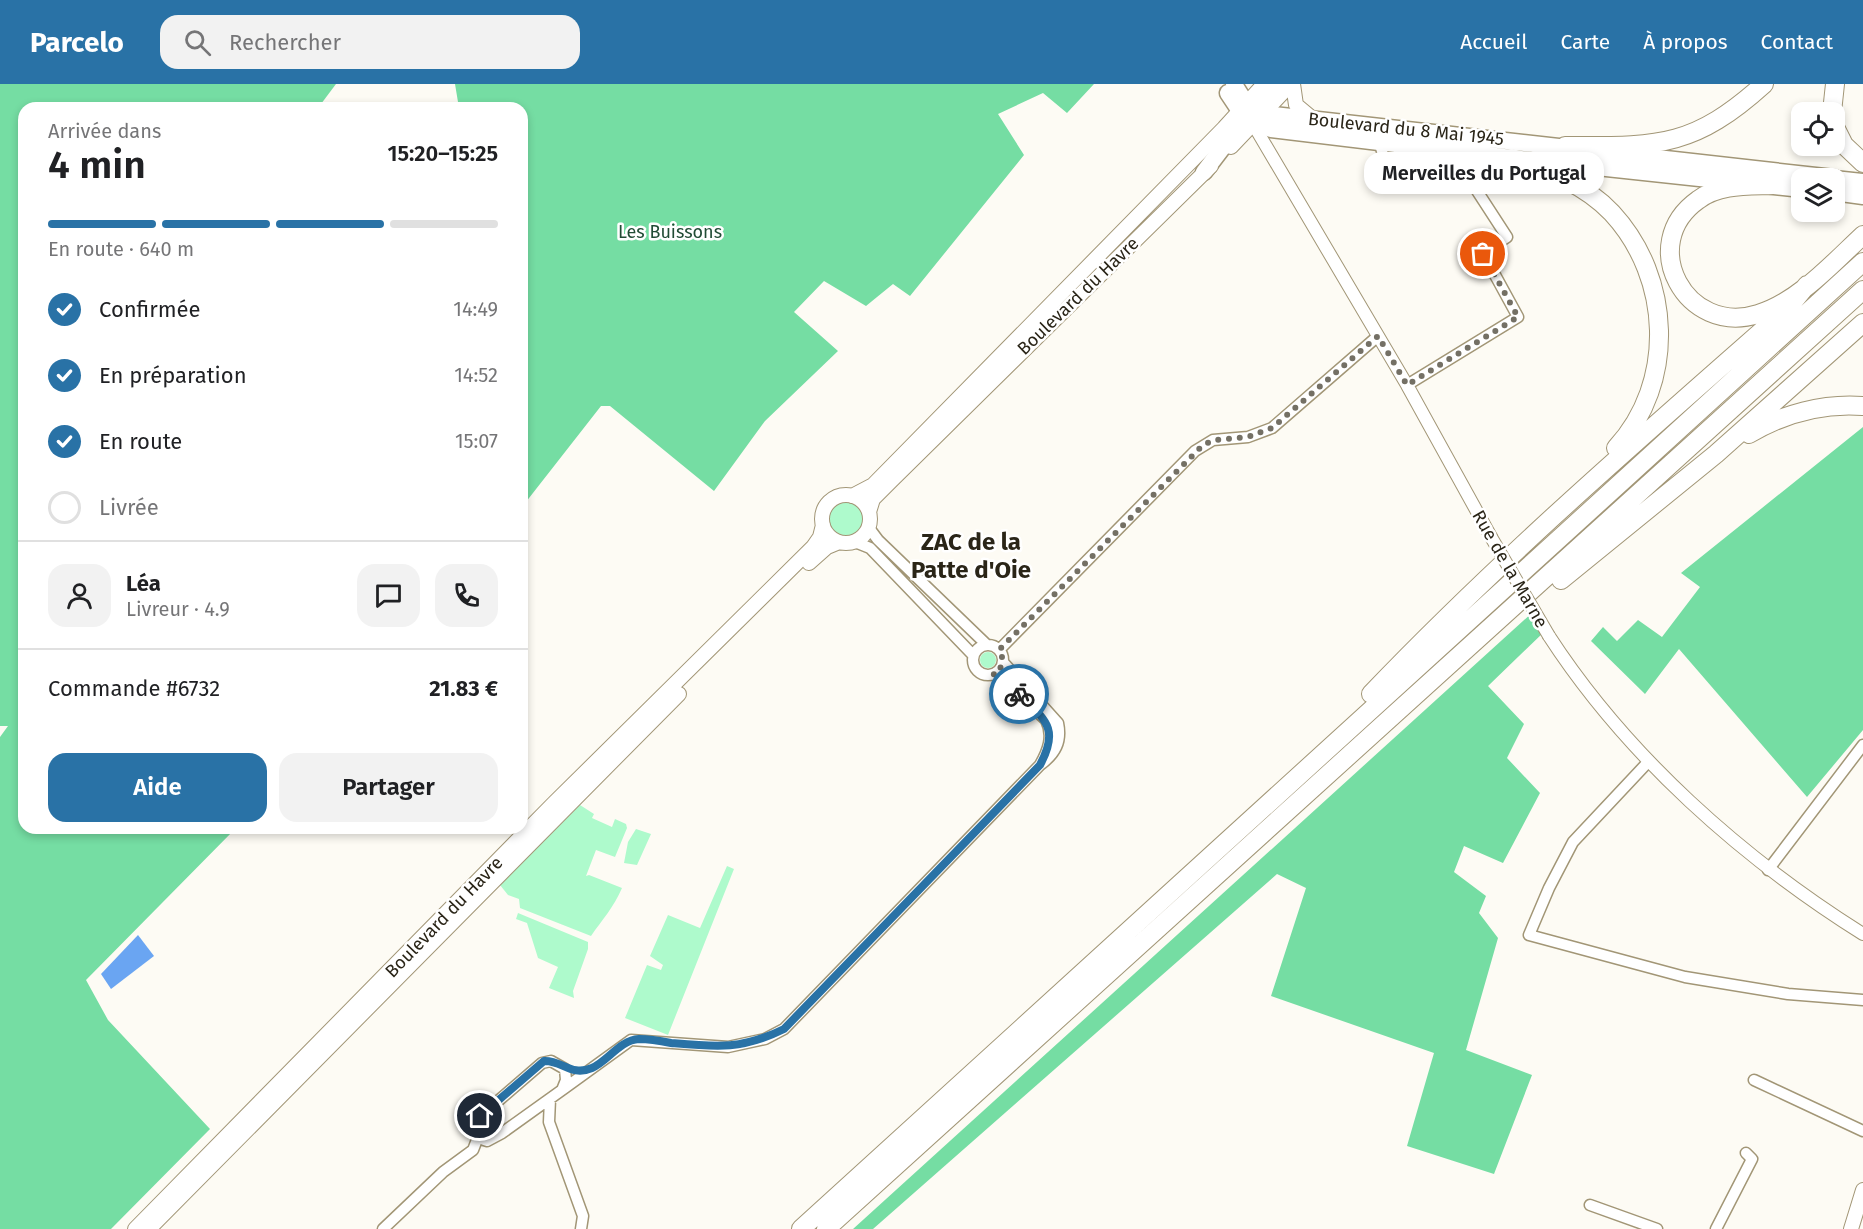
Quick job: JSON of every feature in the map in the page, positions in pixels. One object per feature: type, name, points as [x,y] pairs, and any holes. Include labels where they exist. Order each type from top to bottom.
[{"type":"highway","points":[[1565,146],[1645,146],[1686,137],[1708,128],[1764,84]]},
{"type":"highway","points":[[1833,102],[1835,84]]},
{"type":"highway","points":[[1845,146],[1863,163]]},
{"type":"highway","points":[[1520,153],[1542,168],[1586,191],[1612,214],[1637,248],[1651,280],[1658,315],[1660,338],[1656,372],[1646,401],[1626,437],[1567,502]]},
{"type":"highway","points":[[1773,185],[1736,187],[1716,191],[1699,199],[1689,208],[1675,229],[1671,242],[1671,267],[1675,278],[1689,298],[1698,306],[1721,317],[1732,318],[1746,317],[1773,308],[1807,285],[1863,235]]},
{"type":"highway","points":[[801,1229],[1863,262]]},
{"type":"highway","points":[[1326,749],[1327,740],[1426,637],[1567,502],[1788,308],[1807,285]]},
{"type":"highway","points":[[826,1229],[1477,642],[1863,290]]},
{"type":"highway","points":[[1477,642],[1514,618],[1716,454],[1863,323]]},
{"type":"highway","points":[[1716,454],[1764,425],[1794,413],[1830,406],[1863,406]]},
{"type":"main road","points":[[1224,84],[1250,113]]},
{"type":"main road","points":[[1234,84],[1250,113]]},
{"type":"main road","name":"Boulevard du Havre","points":[[1250,113],[1264,84]]},
{"type":"main road","points":[[1204,172],[1275,84]]},
{"type":"main road","points":[[1292,84],[1296,105],[1314,120]]},
{"type":"main road","name":"Boulevard du Havre","points":[[528,829],[813,547],[820,537],[823,512],[831,500],[841,496],[852,496],[873,485],[1250,113],[1292,84]]},
{"type":"main road","name":"Boulevard du 8 Mai 1945","points":[[1250,113],[1314,120],[1520,153],[1791,187]]},
{"type":"main road","name":"Boulevard du 8 Mai 1945","points":[[1250,113],[1291,131],[1379,141],[1520,153],[1565,146],[1641,158],[1791,174]]},
{"type":"main road","name":"Boulevard du Havre","points":[[869,512],[873,499],[1204,172]]},
{"type":"main road","name":"Boulevard du 8 Mai 1945","points":[[1845,180],[1863,182]]},
{"type":"main road","points":[[1845,193],[1863,195]]},
{"type":"main road","points":[[823,525],[829,536],[839,542],[855,542],[869,528],[869,512],[863,501],[852,496]]},
{"type":"main road","name":"Boulevard du Havre","points":[[148,1229],[815,557],[827,547],[839,542]]},
{"type":"main road","name":"Boulevard du Havre","points":[[135,1229],[524,834]]},
{"type":"main road","points":[[1851,1229],[1863,1190]]},
{"type":"street","name":"Rue de la Marne","points":[[1250,113],[1407,385],[1491,537],[1569,667],[1649,761],[1699,811],[1768,870],[1863,934]]},
{"type":"street","points":[[1379,141],[1384,158],[1397,174],[1407,167],[1470,180],[1507,237],[1483,254],[1518,317],[1407,385]]},
{"type":"street","points":[[999,650],[1195,452],[1214,440],[1248,437],[1272,428],[1378,336]]},
{"type":"street","points":[[592,1068],[564,1069],[555,1062],[542,1063],[476,1120],[474,1130],[478,1137],[487,1141],[502,1133],[631,1040],[728,1047],[765,1039],[784,1029],[1056,749],[1060,731],[1058,723],[1003,662],[999,650],[987,645],[878,540],[869,528]]},
{"type":"street","points":[[855,542],[870,548],[973,655],[974,667],[980,673],[993,674],[1005,681],[1046,720],[1050,728],[1048,751],[1040,765]]},
{"type":"street","points":[[973,655],[978,648],[987,645]]},
{"type":"street","points":[[993,674],[999,670],[1003,662]]},
{"type":"street","points":[[965,677],[974,667]]},
{"type":"street","points":[[1768,870],[1863,745]]},
{"type":"street","points":[[1649,761],[1573,842],[1549,888],[1529,936],[1685,977],[1788,994],[1863,1000]]},
{"type":"street","points":[[562,1090],[566,1080],[564,1069]]},
{"type":"street","points":[[1754,1080],[1863,1131]]},
{"type":"street","points":[[550,1100],[549,1122],[583,1216],[581,1229]]},
{"type":"street","points":[[383,1229],[443,1172],[473,1150],[478,1137]]},
{"type":"street","points":[[1716,1229],[1752,1159],[1746,1153]]},
{"type":"street","points":[[1590,1205],[1657,1229]]},
{"type":"green space","points":[[0,84],[336,84],[322,102],[18,102],[18,834],[230,834],[86,980],[108,1020],[210,1129],[111,1229],[0,1229],[0,737],[8,726],[0,726]]},
{"type":"green space","name":"Les Buissons","points":[[455,84],[1094,84],[1067,113],[1043,93],[998,114],[1024,155],[910,296],[893,284],[866,306],[824,281],[794,312],[838,351],[765,421],[714,491],[610,406],[601,406],[528,499],[528,102],[458,102]]},
{"type":"green space","points":[[1863,427],[1863,730],[1807,797],[1679,649],[1645,694],[1591,641],[1603,627],[1617,641],[1638,620],[1662,637],[1700,587],[1681,573]]},
{"type":"green space","points":[[846,500],[853,501],[859,506],[864,512],[864,526],[859,532],[853,537],[846,538],[839,537],[833,532],[828,526],[827,519],[828,512],[833,506],[839,501]]},
{"type":"green space","points":[[1533,612],[1544,632],[1488,686],[1524,724],[1507,758],[1540,793],[1503,863],[1464,846],[1454,872],[1486,896],[1479,913],[1498,938],[1466,1050],[1532,1075],[1494,1174],[1407,1146],[1434,1053],[1271,996],[1306,888],[1277,874],[873,1229],[853,1229]]},
{"type":"green space","points":[[985,652],[991,652],[996,660],[994,666],[985,668],[980,663],[980,657]]},
{"type":"green space","points":[[580,805],[594,814],[592,818],[612,827],[615,819],[626,824],[627,828],[615,857],[596,850],[586,876],[589,875],[622,888],[612,907],[591,936],[520,908],[519,899],[508,895],[500,885]]},
{"type":"green space","points":[[636,829],[651,834],[637,865],[624,863],[628,842]]},
{"type":"green space","points":[[727,866],[734,869],[668,1035],[625,1018],[647,965],[661,970],[663,965],[650,956],[668,915],[700,928]]},
{"type":"green space","points":[[518,913],[588,942],[588,949],[573,991],[574,998],[549,988],[558,967],[538,958],[527,923],[516,919]]},
{"type":"water","points":[[138,935],[154,956],[111,989],[101,974]]},
{"type":"way so far","points":[[1019,694],[1001,677],[993,674],[999,670],[1003,662],[999,650],[1203,445],[1214,440],[1248,437],[1272,428],[1363,346],[1378,336],[1407,385],[1518,317],[1494,278],[1483,254]]},
{"type":"place","name":"Merveilles du Portugal","points":[[1483,254]]},
{"type":"district","name":"ZAC de la Patte d'Oie","points":[[971,556]]},
{"type":"route","points":[[480,1116],[544,1061],[560,1064],[564,1069],[579,1070],[592,1068],[631,1040],[719,1048],[765,1039],[784,1029],[1040,765],[1048,751],[1050,728],[1046,720],[1019,694]]}]
